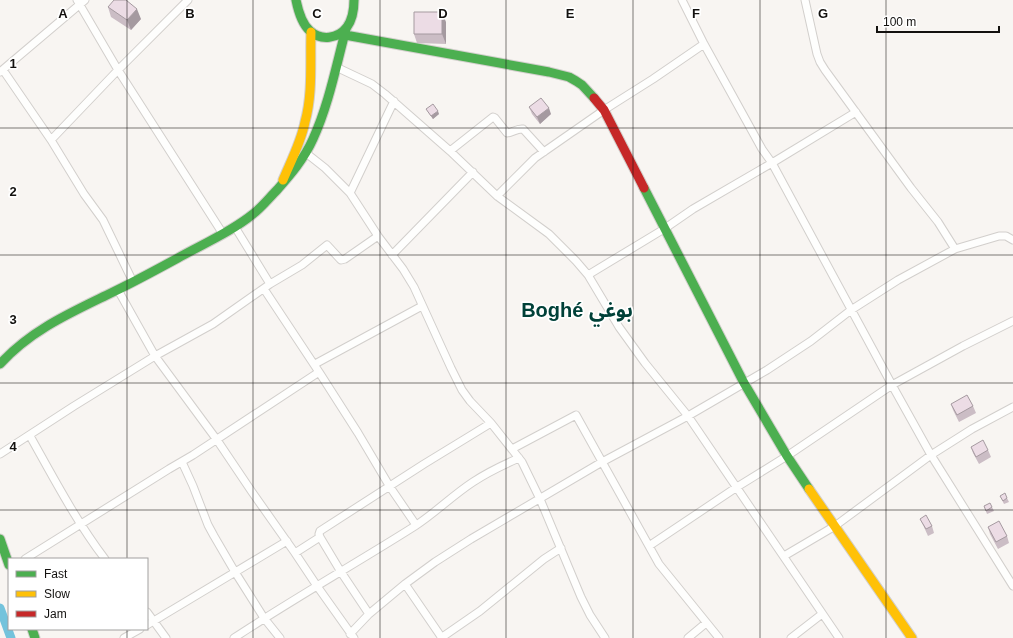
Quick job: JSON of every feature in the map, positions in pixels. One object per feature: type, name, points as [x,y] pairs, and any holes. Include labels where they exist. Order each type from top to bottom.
[{"type":"street","points":[[51,140],[188,0]]},
{"type":"street","points":[[1,362],[28,338],[55,321],[118,290],[223,234],[235,227],[266,202],[294,171],[306,154],[313,139],[324,110],[345,31],[354,8],[354,0]]},
{"type":"street","points":[[682,0],[704,44],[762,149],[772,163],[931,455],[1013,586]]},
{"type":"street","points":[[805,0],[820,62],[906,182],[938,222],[956,249]]},
{"type":"street","points":[[296,1],[299,12],[305,24],[311,32],[318,36],[332,38],[345,31],[569,77],[582,85],[604,110],[664,229],[744,383],[765,420],[787,456],[912,638]]},
{"type":"street","points":[[133,282],[103,220],[84,194],[51,140],[2,71],[80,2],[118,70],[223,234]]},
{"type":"street","points":[[280,187],[303,133],[308,109],[311,82],[311,32]]},
{"type":"street","points":[[497,196],[535,158],[604,110],[653,80],[704,44]]},
{"type":"street","points":[[336,67],[372,84],[394,101],[473,172],[497,196],[549,234],[576,261],[588,275],[619,327],[645,363],[688,416],[839,638]]},
{"type":"street","points":[[350,193],[394,101]]},
{"type":"street","points":[[588,275],[664,229],[693,209],[856,112]]},
{"type":"street","points":[[450,151],[495,118],[507,133],[523,129],[544,152]]},
{"type":"street","points":[[306,154],[325,168],[350,193],[378,236],[403,269],[414,287],[462,390],[522,462],[540,499],[586,606],[605,638]]},
{"type":"street","points":[[392,255],[473,172]]},
{"type":"street","points":[[235,227],[267,287],[390,486],[416,525]]},
{"type":"street","points":[[0,454],[30,436],[74,406],[156,356],[213,324],[302,265],[327,245],[340,259],[343,260],[378,236]]},
{"type":"street","points":[[118,290],[156,356],[287,541],[352,636],[369,614],[405,584],[464,543],[602,462],[688,416],[767,370],[810,341],[851,310],[898,280],[956,249],[999,236],[1006,236],[1013,240]]},
{"type":"street","points":[[315,364],[422,306]]},
{"type":"street","points":[[649,546],[892,385],[963,346],[1013,321]]},
{"type":"street","points":[[27,558],[182,462],[319,372]]},
{"type":"street","points":[[784,556],[835,526],[931,455],[972,429],[1013,407]]},
{"type":"street","points":[[512,449],[576,415],[659,564],[706,624],[719,638]]},
{"type":"street","points":[[369,614],[320,537],[320,531],[491,423]]},
{"type":"street","points":[[30,436],[59,488],[104,558]]},
{"type":"street","points":[[234,638],[416,525],[472,482],[519,458]]},
{"type":"street","points":[[182,462],[208,525],[264,618],[280,638]]},
{"type":"street","points":[[295,553],[320,537]]},
{"type":"street","points":[[0,539],[8,562]]},
{"type":"street","points":[[148,624],[287,541]]},
{"type":"street","points":[[405,584],[441,638],[480,611],[561,548]]},
{"type":"street","points":[[148,613],[166,638]]},
{"type":"street","points":[[791,638],[822,614]]},
{"type":"street","points":[[688,638],[706,624]]},
{"type":"street","points":[[124,638],[138,630]]},
{"type":"building","points":[[114,0],[126,0],[137,9],[127,20],[108,7]]},
{"type":"building","points":[[414,12],[442,12],[442,34],[414,34]]},
{"type":"building","points":[[541,98],[549,108],[537,117],[529,107]]},
{"type":"building","points":[[433,104],[438,111],[431,116],[426,109]]},
{"type":"building","points":[[967,395],[973,406],[957,415],[951,404]]},
{"type":"building","points":[[983,440],[988,450],[976,457],[971,447]]},
{"type":"building","points":[[1005,493],[1007,498],[1003,501],[1000,496]]},
{"type":"building","points":[[990,503],[992,507],[986,511],[984,506]]},
{"type":"building","points":[[926,515],[932,526],[926,529],[920,519]]},
{"type":"building","points":[[999,521],[1007,536],[996,542],[988,527]]},
{"type":"waterway","points":[[0,608],[8,630]]},
{"type":"waterway","points":[[8,630],[11,638]]},
{"type":"traffic: fast","points":[[296,0],[301,17],[307,28],[314,34],[324,37],[339,34],[347,27],[354,7],[354,0]]},
{"type":"traffic: fast","points":[[0,364],[25,341],[52,323],[217,238],[253,214],[277,190],[306,153],[319,126],[328,99],[346,29]]},
{"type":"traffic: fast","points":[[345,35],[549,72],[569,77],[582,85],[594,98]]},
{"type":"traffic: fast","points":[[644,188],[744,383],[787,456],[809,489]]},
{"type":"traffic: fast","points":[[0,539],[8,562]]},
{"type":"traffic: fast","points":[[32,630],[35,638]]},
{"type":"traffic: slow","points":[[283,180],[296,151],[308,111],[311,77],[311,32]]},
{"type":"traffic: slow","points":[[809,489],[912,638]]},
{"type":"traffic: jam","points":[[594,98],[604,110],[644,188]]},
{"type":"district","name":"Boghé بوغي","points":[[577,310]]}]
